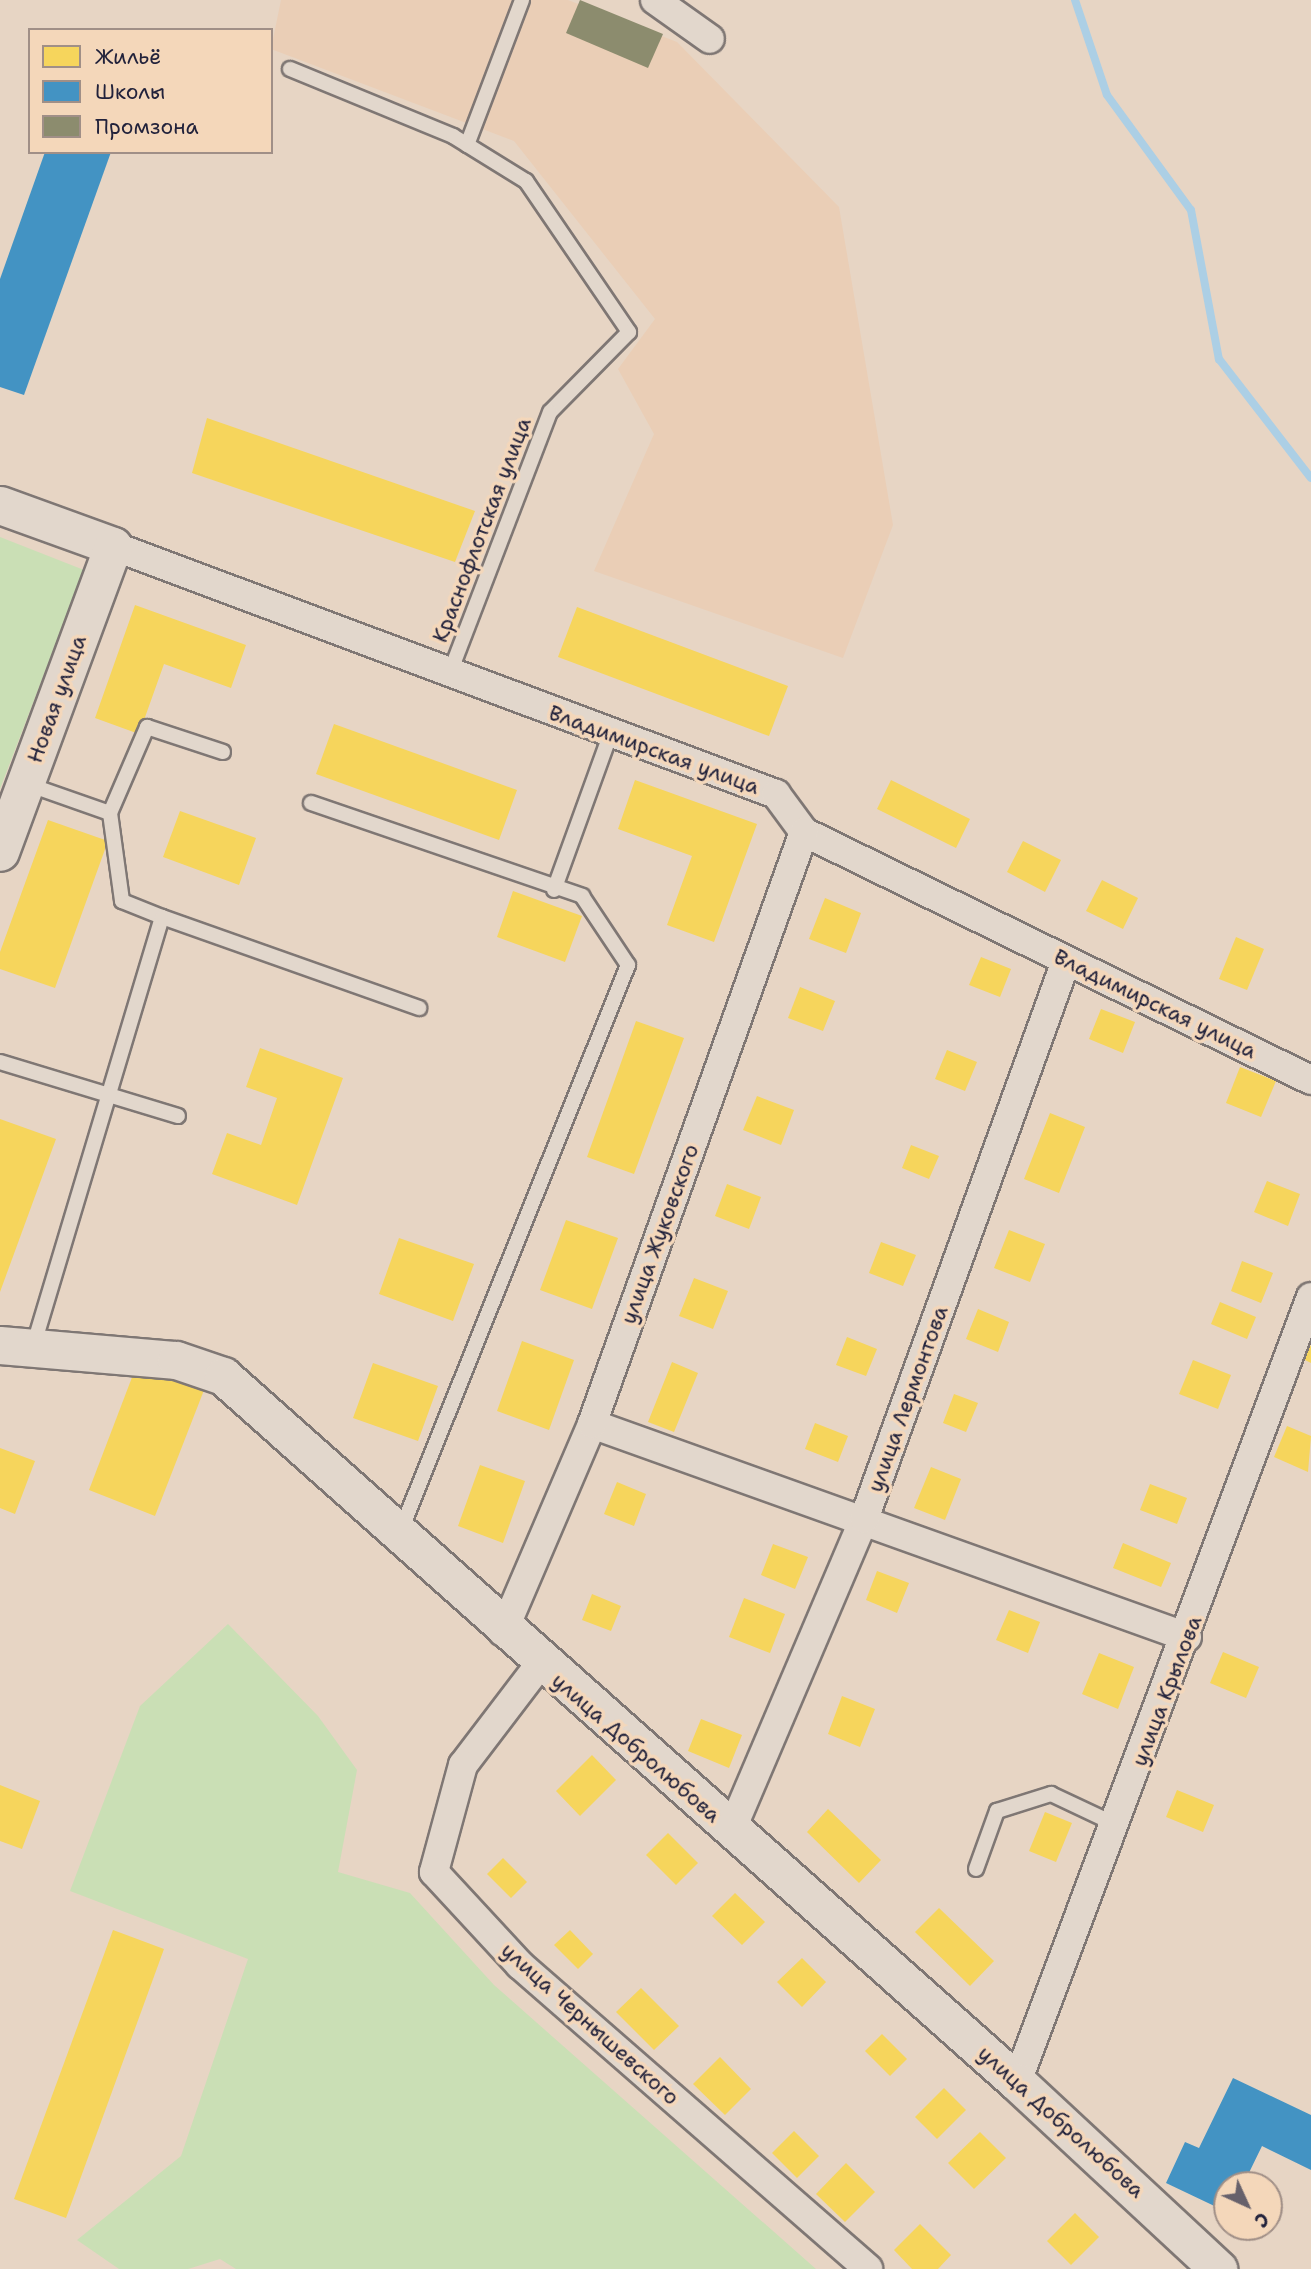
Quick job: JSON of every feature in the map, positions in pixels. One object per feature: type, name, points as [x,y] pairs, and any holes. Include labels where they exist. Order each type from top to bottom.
[{"type":"street","points":[[655,0],[710,39]]},
{"type":"street","name":"Владимирская улица","points":[[0,505],[113,545],[610,735],[776,794],[804,832],[1311,1080]]},
{"type":"street","name":"Новая улица","points":[[0,852],[113,545]]},
{"type":"street","name":"улица Жуковского","points":[[503,1632],[592,1424],[804,832]]},
{"type":"street","name":"улица Лермонтова","points":[[731,1831],[864,1519],[1066,961]]},
{"type":"street","name":"улица Крылова","points":[[1017,2082],[1117,1825],[1311,1297]]},
{"type":"street","name":"улица Добролюбова","points":[[17,1346],[176,1360],[223,1376],[503,1632],[1017,2082],[1218,2269]]},
{"type":"street","points":[[592,1424],[864,1519],[1187,1637]]},
{"type":"street","name":"улица Чернышевского","points":[[540,1664],[463,1765],[434,1872],[520,1965],[868,2269]]},
{"type":"lane","points":[[467,145],[522,0]]},
{"type":"lane","name":"Краснофлотская улица","points":[[289,69],[467,145],[526,181],[629,332],[550,412],[449,675]]},
{"type":"lane","points":[[223,752],[147,727],[110,813],[122,901],[419,1008]]},
{"type":"lane","points":[[554,890],[610,735]]},
{"type":"lane","points":[[26,783],[110,813]]},
{"type":"lane","points":[[311,803],[554,890],[582,896],[628,965],[398,1538]]},
{"type":"lane","points":[[17,1346],[109,1095],[162,917]]},
{"type":"lane","points":[[0,1062],[178,1116]]},
{"type":"lane","points":[[976,1869],[997,1811],[1051,1794],[1117,1825]]},
{"type":"shaded area","points":[[281,0],[568,0],[677,42],[839,207],[893,525],[843,658],[594,571],[654,434],[618,369],[655,319],[514,141],[273,50]]},
{"type":"green space","points":[[0,537],[84,570],[0,789]]},
{"type":"green space","points":[[228,1624],[318,1716],[357,1770],[338,1872],[410,1893],[494,1985],[816,2269],[236,2269],[220,2259],[188,2269],[119,2269],[77,2240],[181,2156],[248,1959],[70,1891],[140,1706]]},
{"type":"building: Жильё","points":[[207,418],[475,511],[455,562],[192,473]]},
{"type":"building: Жильё","points":[[135,605],[246,645],[231,688],[164,664],[139,734],[95,718]]},
{"type":"building: Жильё","points":[[577,607],[788,686],[769,736],[558,657]]},
{"type":"building: Жильё","points":[[334,724],[517,790],[499,840],[316,774]]},
{"type":"building: Жильё","points":[[635,780],[757,824],[714,942],[667,925],[692,856],[618,829]]},
{"type":"building: Жильё","points":[[891,780],[970,819],[956,848],[877,809]]},
{"type":"building: Жильё","points":[[180,811],[256,838],[239,885],[163,857]]},
{"type":"building: Жильё","points":[[48,820],[108,841],[55,988],[0,969],[0,952]]},
{"type":"building: Жильё","points":[[1023,841],[1061,860],[1045,892],[1007,872]]},
{"type":"building: Жильё","points":[[1102,880],[1138,898],[1123,929],[1086,911]]},
{"type":"building: Жильё","points":[[513,891],[582,916],[565,962],[497,937]]},
{"type":"building: Жильё","points":[[825,898],[861,913],[846,953],[809,939]]},
{"type":"building: Жильё","points":[[1236,937],[1264,949],[1247,990],[1219,979]]},
{"type":"building: Жильё","points":[[981,957],[1011,969],[1000,997],[969,985]]},
{"type":"building: Жильё","points":[[800,987],[835,1001],[823,1031],[788,1018]]},
{"type":"building: Жильё","points":[[1101,1009],[1135,1022],[1123,1053],[1089,1039]]},
{"type":"building: Жильё","points":[[636,1021],[684,1038],[634,1174],[587,1157]]},
{"type":"building: Жильё","points":[[260,1048],[343,1078],[297,1205],[212,1174],[227,1133],[261,1145],[277,1098],[246,1087]]},
{"type":"building: Жильё","points":[[947,1050],[977,1062],[965,1091],[935,1079]]},
{"type":"building: Жильё","points":[[1240,1067],[1276,1081],[1261,1117],[1226,1103]]},
{"type":"building: Жильё","points":[[757,1096],[794,1110],[781,1145],[743,1130]]},
{"type":"building: Жильё","points":[[1050,1113],[1085,1127],[1059,1193],[1024,1179]]},
{"type":"building: Жильё","points":[[0,1119],[56,1139],[0,1292]]},
{"type":"building: Жильё","points":[[911,1145],[939,1156],[929,1179],[902,1168]]},
{"type":"building: Жильё","points":[[1267,1181],[1300,1194],[1288,1226],[1254,1212]]},
{"type":"building: Жильё","points":[[727,1184],[761,1197],[749,1229],[715,1216]]},
{"type":"building: Жильё","points":[[566,1220],[618,1238],[592,1309],[540,1290]]},
{"type":"building: Жильё","points":[[1009,1230],[1045,1244],[1030,1282],[994,1268]]},
{"type":"building: Жильё","points":[[399,1238],[474,1264],[453,1321],[379,1294]]},
{"type":"building: Жильё","points":[[881,1242],[916,1255],[903,1286],[869,1273]]},
{"type":"building: Жильё","points":[[1242,1261],[1273,1273],[1261,1303],[1231,1291]]},
{"type":"building: Жильё","points":[[694,1278],[728,1291],[713,1329],[679,1316]]},
{"type":"building: Жильё","points":[[1220,1302],[1256,1317],[1247,1339],[1211,1324]]},
{"type":"building: Жильё","points":[[978,1309],[1009,1322],[998,1352],[966,1339]]},
{"type":"building: Жильё","points":[[847,1337],[877,1349],[866,1376],[836,1365]]},
{"type":"building: Жильё","points":[[522,1341],[574,1360],[549,1430],[497,1411]]},
{"type":"building: Жильё","points":[[1311,1345],[1311,1363],[1303,1359]]},
{"type":"building: Жильё","points":[[139,1359],[206,1385],[155,1516],[89,1490]]},
{"type":"building: Жильё","points":[[1193,1360],[1231,1375],[1218,1409],[1179,1394]]},
{"type":"building: Жильё","points":[[672,1362],[698,1373],[674,1432],[648,1422]]},
{"type":"building: Жильё","points":[[373,1363],[438,1386],[418,1441],[353,1418]]},
{"type":"building: Жильё","points":[[954,1394],[978,1403],[966,1432],[943,1423]]},
{"type":"building: Жильё","points":[[815,1423],[848,1436],[838,1462],[805,1449]]},
{"type":"building: Жильё","points":[[1287,1426],[1311,1436],[1308,1472],[1274,1457]]},
{"type":"building: Жильё","points":[[0,1448],[35,1461],[15,1514],[0,1508]]},
{"type":"building: Жильё","points":[[480,1465],[525,1481],[503,1543],[458,1526]]},
{"type":"building: Жильё","points":[[931,1467],[961,1479],[945,1520],[914,1508]]},
{"type":"building: Жильё","points":[[617,1482],[646,1494],[634,1526],[604,1514]]},
{"type":"building: Жильё","points":[[1150,1484],[1187,1498],[1177,1524],[1140,1510]]},
{"type":"building: Жильё","points":[[1123,1543],[1171,1563],[1161,1587],[1113,1568]]},
{"type":"building: Жильё","points":[[773,1544],[808,1557],[795,1589],[761,1575]]},
{"type":"building: Жильё","points":[[877,1571],[909,1583],[897,1613],[866,1600]]},
{"type":"building: Жильё","points":[[592,1594],[621,1606],[611,1631],[582,1620]]},
{"type":"building: Жильё","points":[[744,1598],[785,1614],[770,1653],[729,1637]]},
{"type":"building: Жильё","points":[[1009,1610],[1040,1622],[1028,1653],[996,1640]]},
{"type":"building: Жильё","points":[[1223,1652],[1259,1667],[1246,1698],[1210,1683]]},
{"type":"building: Жильё","points":[[1099,1653],[1134,1667],[1118,1709],[1082,1694]]},
{"type":"building: Жильё","points":[[842,1696],[875,1709],[860,1747],[828,1734]]},
{"type":"building: Жильё","points":[[701,1719],[742,1735],[729,1768],[688,1751]]},
{"type":"building: Жильё","points":[[592,1755],[616,1780],[580,1816],[556,1791]]},
{"type":"building: Жильё","points":[[0,1785],[40,1801],[22,1849],[0,1841]]},
{"type":"building: Жильё","points":[[1177,1790],[1214,1805],[1203,1832],[1166,1817]]},
{"type":"building: Жильё","points":[[828,1809],[881,1860],[859,1883],[807,1832]]},
{"type":"building: Жильё","points":[[1045,1812],[1072,1823],[1056,1862],[1029,1851]]},
{"type":"building: Жильё","points":[[668,1833],[698,1863],[676,1885],[646,1855]]},
{"type":"building: Жильё","points":[[503,1858],[527,1882],[511,1898],[487,1874]]},
{"type":"building: Жильё","points":[[735,1893],[765,1922],[742,1945],[712,1916]]},
{"type":"building: Жильё","points":[[939,1908],[994,1961],[970,1986],[915,1932]]},
{"type":"building: Жильё","points":[[113,1930],[164,1949],[66,2218],[14,2199]]},
{"type":"building: Жильё","points":[[570,1930],[593,1954],[578,1969],[554,1945]]},
{"type":"building: Жильё","points":[[802,1958],[826,1982],[802,2007],[777,1982]]},
{"type":"building: Жильё","points":[[641,1988],[679,2026],[654,2050],[616,2012]]},
{"type":"building: Жильё","points":[[882,2034],[907,2059],[890,2076],[865,2051]]},
{"type":"building: Жильё","points":[[720,2057],[751,2089],[725,2115],[693,2084]]},
{"type":"building: Жильё","points":[[944,2088],[966,2110],[937,2139],[915,2117]]},
{"type":"building: Жильё","points":[[794,2131],[819,2156],[797,2178],[772,2153]]},
{"type":"building: Жильё","points":[[980,2132],[1006,2158],[974,2189],[948,2163]]},
{"type":"building: Жильё","points":[[846,2163],[875,2192],[845,2222],[816,2194]]},
{"type":"building: Жильё","points":[[1075,2213],[1099,2237],[1071,2265],[1047,2241]]},
{"type":"building: Жильё","points":[[920,2224],[951,2255],[938,2269],[912,2269],[894,2250]]},
{"type":"building: Школы","points":[[44,154],[110,154],[24,395],[0,387],[0,279]]},
{"type":"building: Школы","points":[[1233,2078],[1311,2115],[1311,2170],[1262,2146],[1250,2171],[1213,2171],[1213,2205],[1166,2183],[1185,2142],[1199,2148]]},
{"type":"building: Промзона","points":[[580,0],[663,34],[648,68],[566,33]]},
{"type":"waterway","points":[[1075,0],[1107,95],[1191,210],[1219,359],[1311,478]]}]
